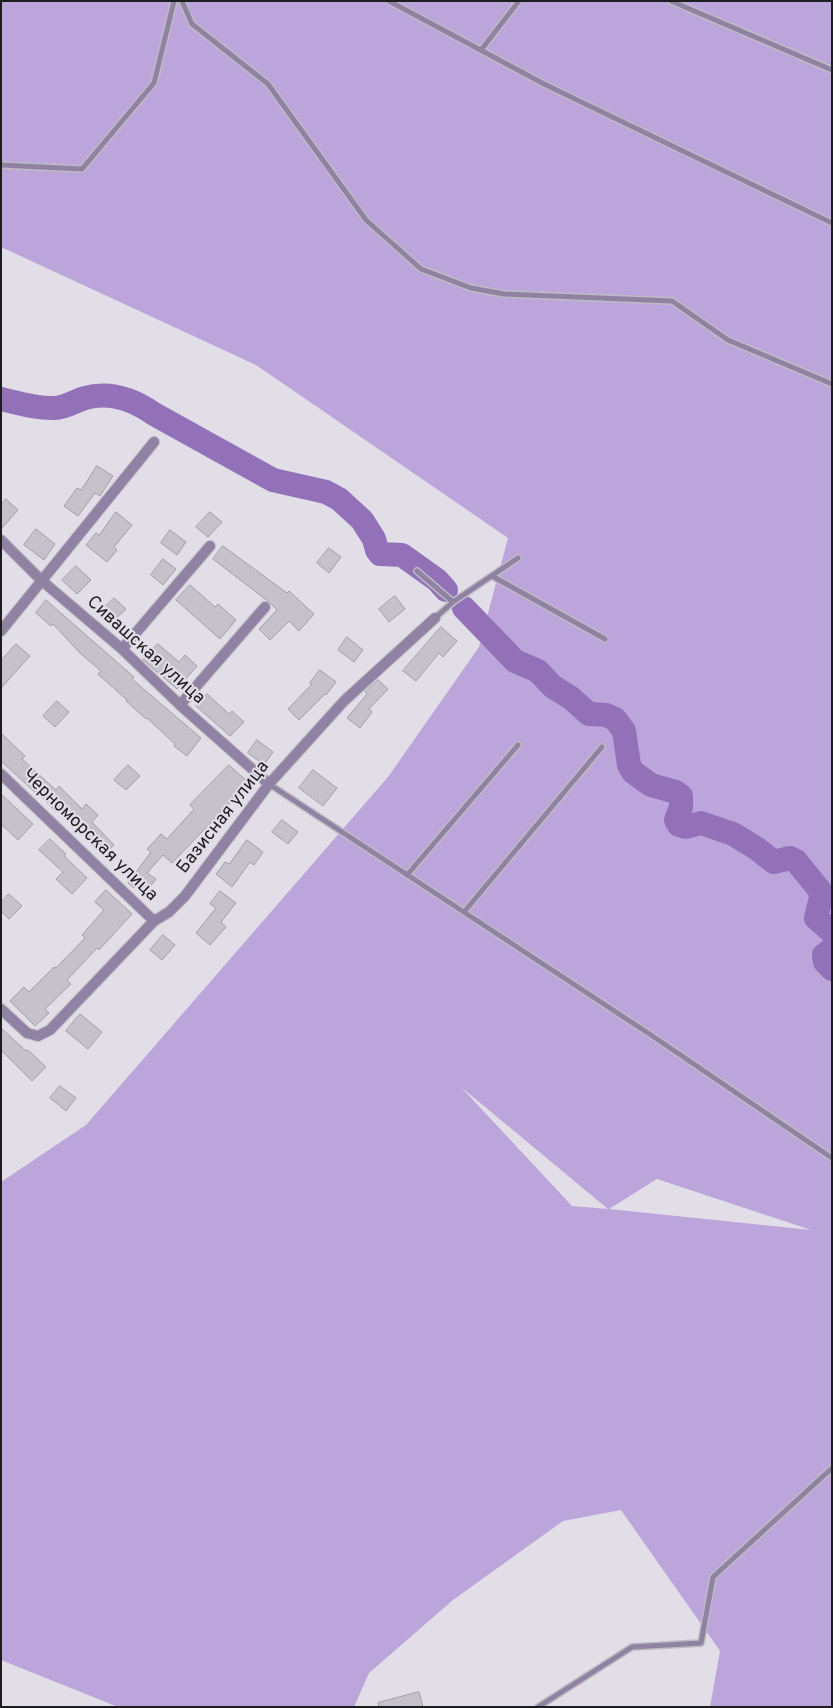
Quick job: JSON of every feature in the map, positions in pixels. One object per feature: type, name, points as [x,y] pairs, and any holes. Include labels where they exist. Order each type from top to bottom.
[{"type":"street","points":[[1,631],[154,442]]},
{"type":"street","name":"Сивашская улица","points":[[1,540],[41,580],[122,649],[180,705],[268,784]]},
{"type":"street","points":[[122,649],[210,546]]},
{"type":"street","points":[[180,705],[264,607]]},
{"type":"street","name":"Базисная улица","points":[[1,1008],[26,1033],[38,1036],[50,1030],[154,921],[169,912],[185,896],[268,784],[344,701],[435,618]]},
{"type":"street","name":"Черноморская улица","points":[[1,774],[154,921]]},
{"type":"lane","points":[[1,165],[82,169],[154,83],[174,1]]},
{"type":"lane","points":[[182,1],[192,24],[268,84],[366,220],[421,269],[471,288],[504,294],[672,301],[728,340],[832,384]]},
{"type":"lane","points":[[389,1],[544,84],[832,223]]},
{"type":"lane","points":[[481,50],[519,1]]},
{"type":"lane","points":[[671,1],[832,70]]},
{"type":"lane","points":[[435,618],[453,602],[518,558]]},
{"type":"lane","points":[[417,571],[453,602]]},
{"type":"lane","points":[[492,576],[605,639]]},
{"type":"lane","points":[[407,875],[518,745]]},
{"type":"lane","points":[[464,912],[602,747]]},
{"type":"lane","points":[[268,784],[654,1037],[832,1158]]},
{"type":"lane","points":[[538,1707],[632,1647],[701,1643],[713,1577],[832,1468]]},
{"type":"shaded area","points":[[1,1],[832,1],[832,1707],[710,1707],[720,1651],[621,1510],[563,1521],[453,1600],[369,1673],[354,1707],[118,1707],[1,1660],[1,1182],[86,1125],[388,777],[479,647],[508,538],[256,365],[1,247]],"holes":[[[461,1087],[608,1209],[572,1206]],[[657,1179],[811,1230],[609,1209]]]},
{"type":"building","points":[[97,466],[113,476],[100,496],[95,493],[78,516],[64,506],[77,488],[81,490]]},
{"type":"building","points":[[6,499],[18,510],[1,529],[1,505]]},
{"type":"building","points":[[116,512],[132,525],[114,547],[117,550],[107,562],[86,545],[96,533],[99,535]]},
{"type":"building","points":[[210,512],[222,522],[208,537],[196,527]]},
{"type":"building","points":[[36,529],[55,544],[44,560],[24,545]]},
{"type":"building","points":[[170,530],[186,542],[177,555],[161,543]]},
{"type":"building","points":[[223,546],[287,593],[289,591],[314,614],[299,631],[289,621],[270,640],[259,629],[277,610],[213,559]]},
{"type":"building","points":[[329,548],[341,557],[329,573],[317,563]]},
{"type":"building","points":[[163,559],[176,569],[163,585],[151,575]]},
{"type":"building","points":[[76,566],[91,580],[77,594],[62,580]]},
{"type":"building","points":[[190,585],[215,607],[218,604],[236,620],[220,639],[176,600]]},
{"type":"building","points":[[395,596],[405,609],[389,622],[379,609]]},
{"type":"building","points":[[114,598],[126,609],[111,623],[100,612]]},
{"type":"building","points":[[46,600],[134,677],[132,679],[201,738],[187,756],[98,674],[101,671],[80,653],[53,624],[51,626],[36,613]]},
{"type":"building","points":[[441,627],[457,641],[443,657],[439,653],[416,681],[403,671]]},
{"type":"building","points":[[347,637],[363,650],[354,662],[338,650]]},
{"type":"building","points":[[16,644],[30,656],[1,688],[1,661]]},
{"type":"building","points":[[158,644],[179,662],[185,655],[197,666],[177,689],[143,660]]},
{"type":"building","points":[[320,670],[336,682],[326,695],[299,720],[288,709],[312,684],[310,683]]},
{"type":"building","points":[[378,680],[388,689],[369,709],[372,712],[360,728],[347,718],[367,694],[365,692]]},
{"type":"building","points":[[207,694],[229,714],[232,711],[244,722],[230,736],[196,706]]},
{"type":"building","points":[[57,701],[69,712],[55,727],[43,716]]},
{"type":"building","points":[[1,733],[25,756],[22,759],[56,790],[59,786],[82,809],[86,804],[98,815],[92,822],[114,845],[103,856],[89,842],[92,839],[58,810],[56,812],[38,793],[1,761]]},
{"type":"building","points":[[257,740],[273,752],[264,765],[248,753]]},
{"type":"building","points":[[128,765],[140,776],[126,790],[114,780]]},
{"type":"building","points":[[229,765],[249,783],[172,863],[163,855],[147,873],[156,879],[146,892],[137,885],[134,888],[128,883],[151,852],[147,849],[161,834],[167,839],[194,809],[190,805]]},
{"type":"building","points":[[313,770],[337,788],[323,806],[299,788]]},
{"type":"building","points":[[1,794],[33,824],[18,840],[1,824]]},
{"type":"building","points":[[282,820],[298,832],[288,844],[272,832]]},
{"type":"building","points":[[50,839],[66,854],[64,856],[87,878],[72,894],[56,879],[63,872],[39,850]]},
{"type":"building","points":[[247,840],[263,852],[254,865],[250,862],[232,887],[216,874],[225,862],[229,864]]},
{"type":"building","points":[[106,890],[132,914],[99,950],[97,948],[67,980],[71,984],[45,1009],[49,1013],[35,1026],[10,1001],[24,987],[29,992],[85,938],[82,935],[104,910],[95,902]]},
{"type":"building","points":[[220,891],[236,903],[221,922],[226,927],[210,945],[196,933],[216,908],[210,904]]},
{"type":"building","points":[[9,894],[22,906],[9,919],[1,911],[1,902]]},
{"type":"building","points":[[163,935],[175,945],[162,960],[150,950]]},
{"type":"building","points":[[80,1014],[102,1032],[88,1049],[66,1031]]},
{"type":"building","points":[[1,1028],[46,1067],[32,1081],[1,1050]]},
{"type":"building","points":[[60,1086],[76,1098],[66,1111],[50,1098]]},
{"type":"building","points":[[419,1692],[423,1707],[379,1707],[378,1703]]},
{"type":"waterway","points":[[1,399],[42,408],[59,408],[94,396],[113,396],[130,401],[273,480],[326,492],[339,499],[362,520],[374,539],[380,554],[402,555],[437,580],[446,590]]},
{"type":"waterway","points":[[464,608],[515,661],[538,671],[552,686],[571,698],[589,714],[606,715],[615,719],[624,731],[629,765],[633,772],[651,785],[676,792],[681,796],[681,807],[676,820],[679,825],[686,827],[701,823],[733,834],[774,862],[790,858],[796,861],[822,893],[816,918],[832,932]]},
{"type":"waterway","points":[[832,949],[824,955],[825,962],[832,969]]}]
